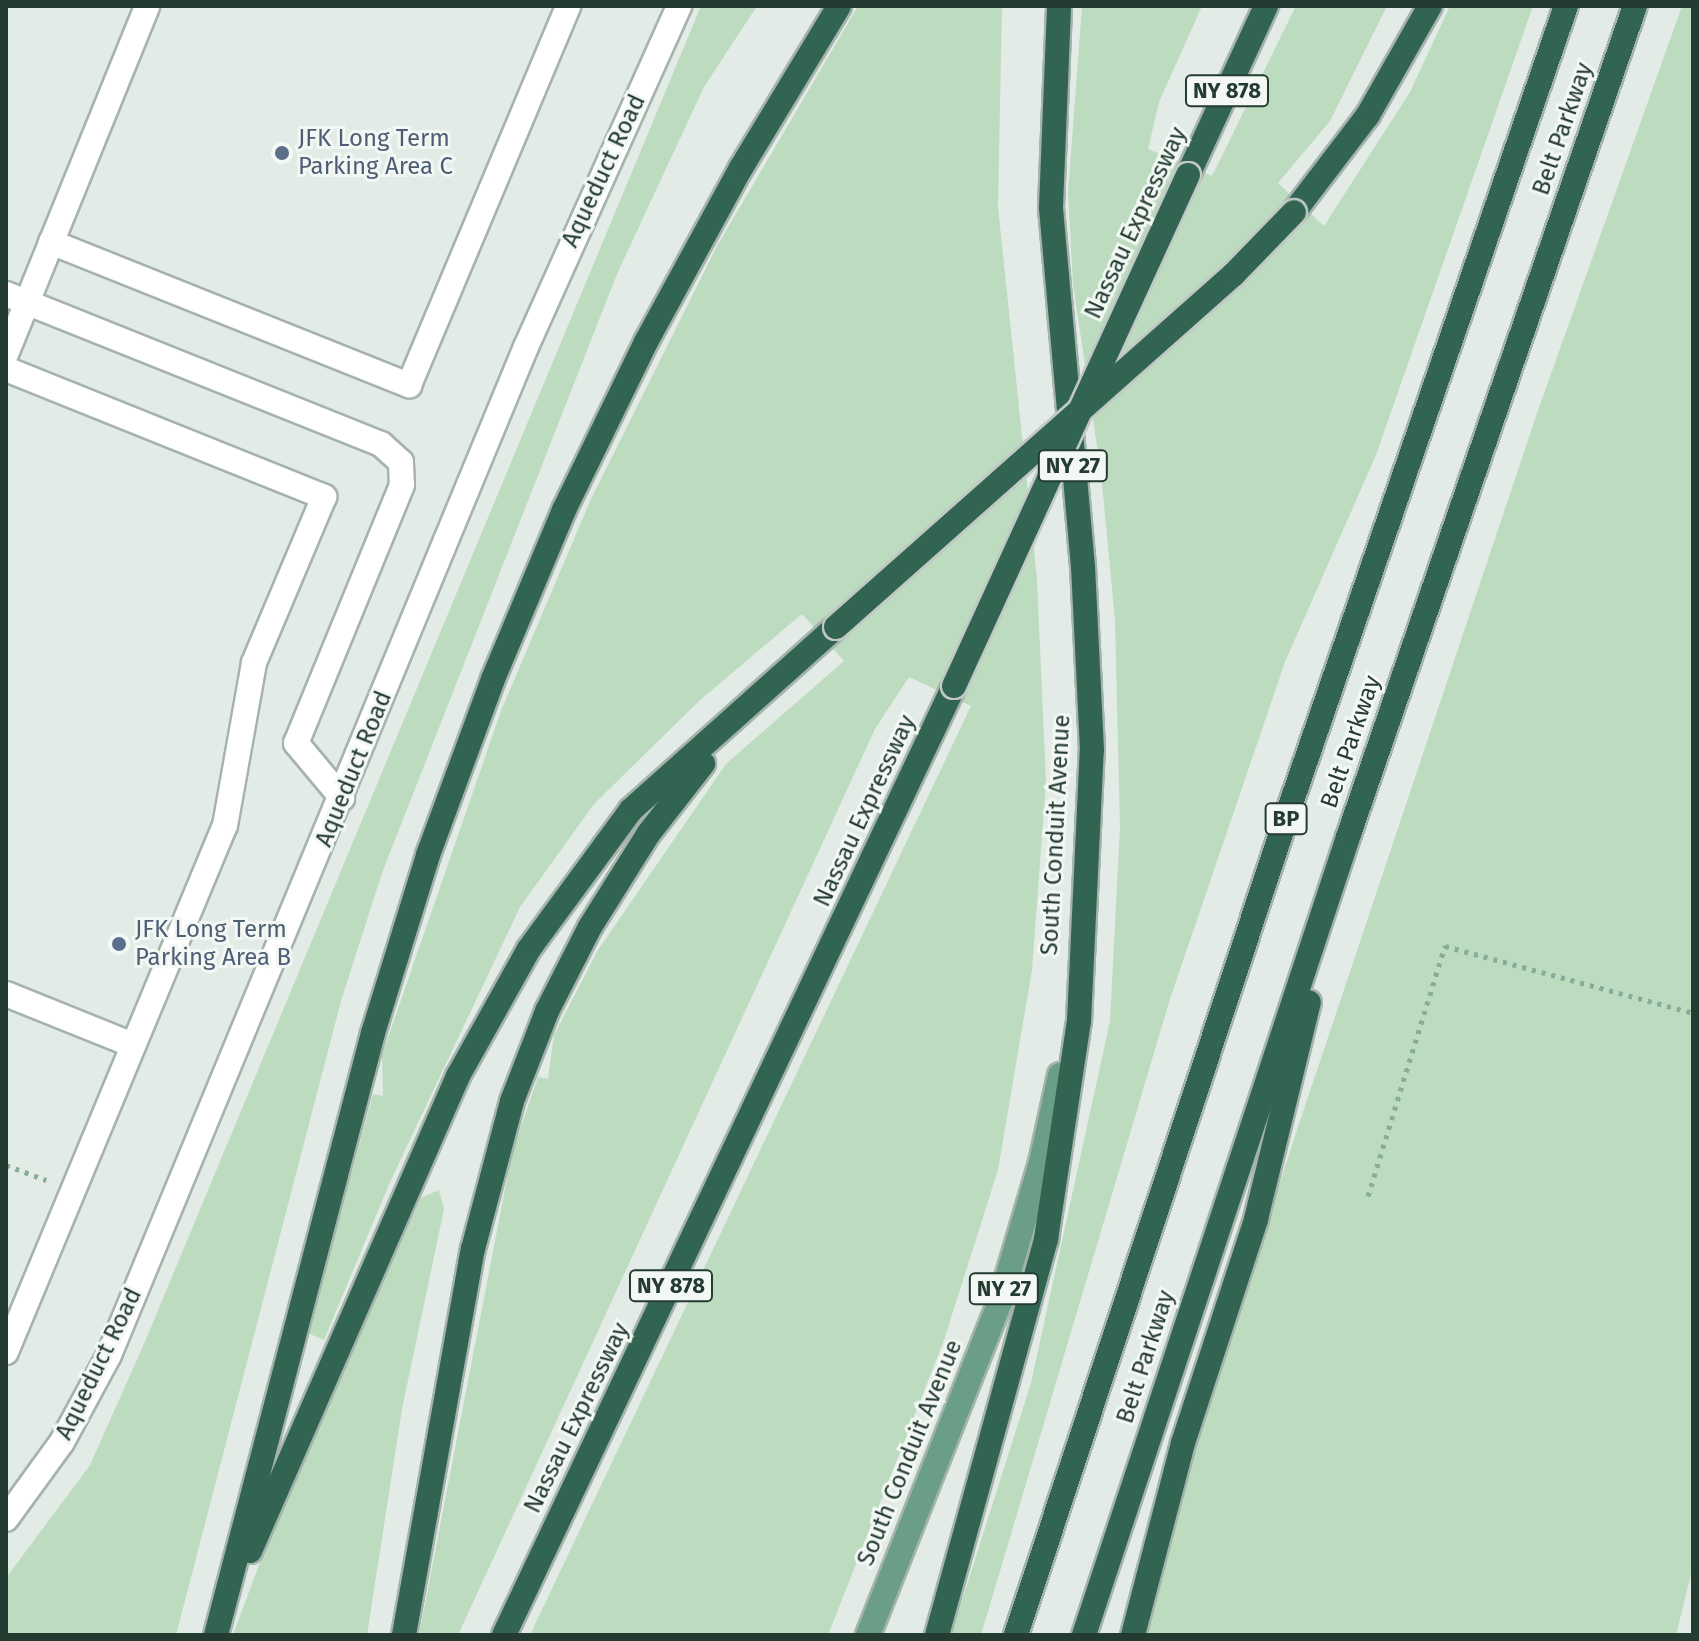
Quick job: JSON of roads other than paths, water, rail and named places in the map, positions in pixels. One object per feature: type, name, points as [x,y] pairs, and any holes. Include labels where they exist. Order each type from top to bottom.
[{"type":"highway","points":[[218,1627],[373,1033],[428,855],[482,707],[564,510],[646,342],[741,168],[839,6]]},
{"type":"highway","name":"South Conduit Avenue","points":[[1059,6],[1051,207],[1089,647],[1092,750],[1084,926]]},
{"type":"highway","name":"Nassau Expressway","points":[[504,1635],[954,686],[1266,6]]},
{"type":"highway","points":[[218,1627],[446,1102],[504,991],[579,875],[631,810],[1234,274],[1294,212],[1368,115],[1430,6]]},
{"type":"highway","name":"Belt Parkway","points":[[1016,1635],[1285,821],[1566,6]]},
{"type":"highway","name":"Belt Parkway","points":[[1084,1635],[1348,837],[1635,6]]},
{"type":"highway","points":[[404,1635],[473,1249],[496,1151],[531,1050],[584,938],[649,833],[765,694]]},
{"type":"highway","points":[[1133,1635],[1183,1443],[1256,1219],[1348,837]]},
{"type":"highway","points":[[937,1635],[1046,1239],[1075,1050],[1084,926]]},
{"type":"main road","name":"South Conduit Avenue","points":[[868,1635],[1021,1236],[1056,1096],[1084,926]]},
{"type":"street","points":[[6,354],[16,299],[51,242],[147,6]]},
{"type":"street","points":[[51,242],[409,385],[568,6]]},
{"type":"street","name":"Aqueduct Road","points":[[6,1519],[62,1442],[109,1355],[546,300],[679,6]]},
{"type":"street","points":[[16,299],[381,444],[401,462],[402,485],[296,743],[342,798]]},
{"type":"street","points":[[6,369],[324,497],[254,663],[225,825],[6,1352]]},
{"type":"street","points":[[6,994],[133,1045]]},
{"type":"place","name":"JFK Long Term Parking Area C","points":[[282,153]]},
{"type":"place","name":"JFK Long Term Parking Area B","points":[[119,944]]}]
